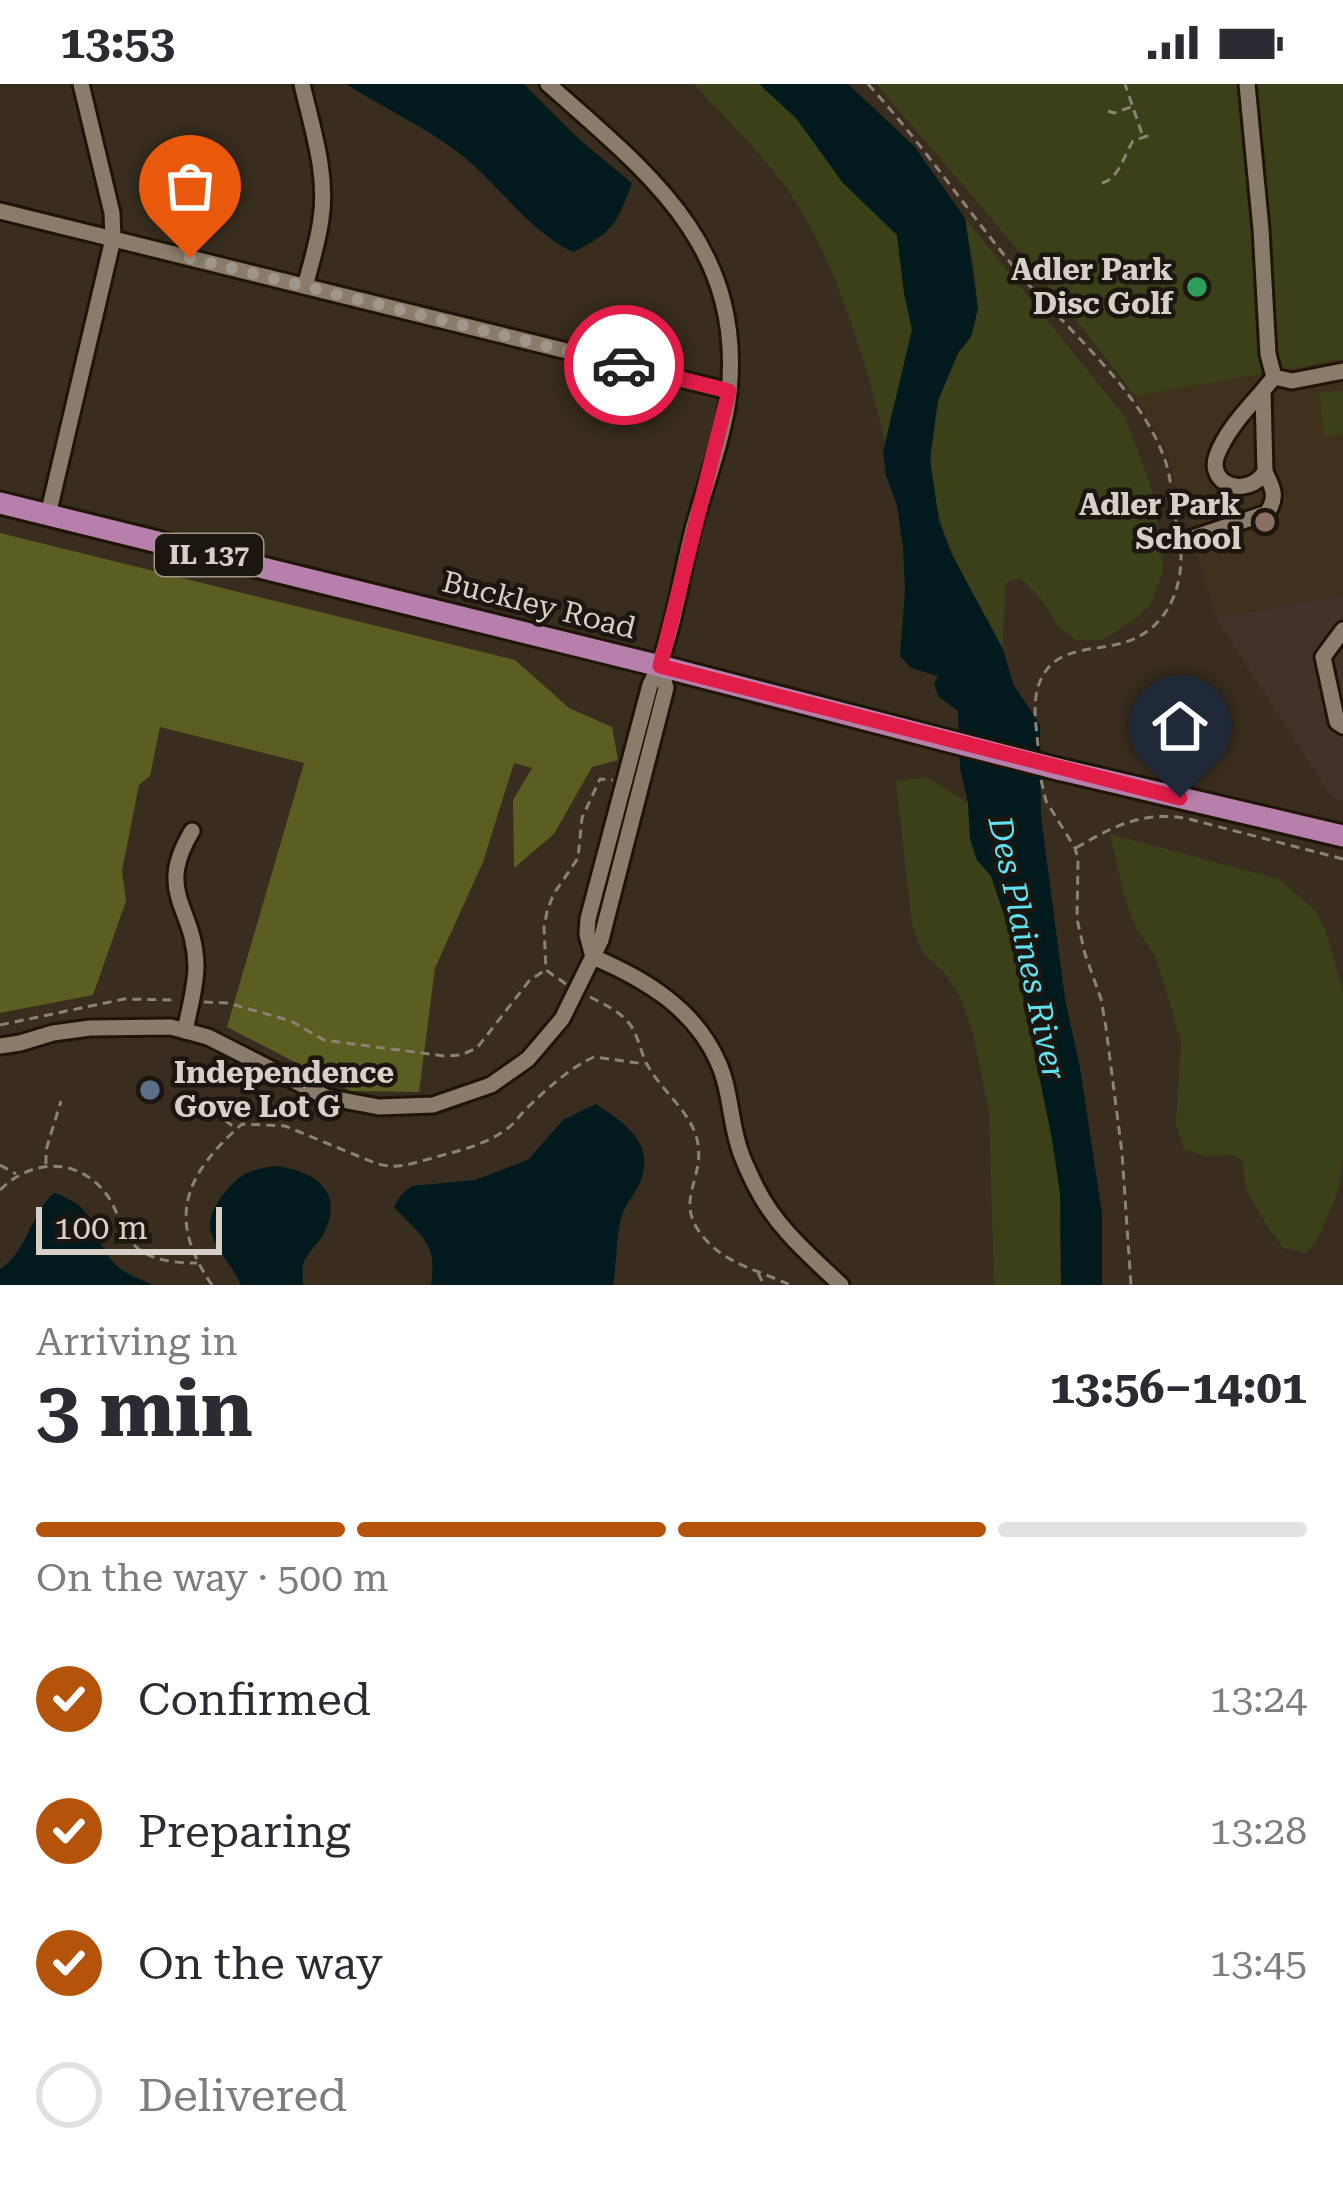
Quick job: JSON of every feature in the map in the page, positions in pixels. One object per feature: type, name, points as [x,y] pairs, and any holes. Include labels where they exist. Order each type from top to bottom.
[{"type":"main road","name":"Buckley Road","points":[[0,503],[655,675],[1343,836]]},
{"type":"street","points":[[48,514],[113,238],[112,213],[80,84]]},
{"type":"street","points":[[302,84],[323,192],[305,286]]},
{"type":"street","points":[[548,84],[649,176],[692,229],[723,294],[730,339],[729,391],[655,675],[666,688],[626,783],[588,919],[593,957]]},
{"type":"street","points":[[1247,84],[1262,229],[1268,354],[1274,377]]},
{"type":"street","points":[[0,211],[729,391]]},
{"type":"street","points":[[1274,377],[1292,381],[1343,370]]},
{"type":"street","points":[[1265,472],[1259,481],[1241,487],[1223,481],[1215,464],[1250,402],[1274,377]]},
{"type":"street","points":[[1180,542],[1267,513],[1274,503],[1265,472],[1263,392]]},
{"type":"street","points":[[1342,636],[1323,657],[1337,722],[1343,726]]},
{"type":"street","points":[[0,1046],[90,1028],[151,1026],[208,1037],[326,1096],[379,1107],[433,1105],[491,1085],[528,1059],[562,1019],[601,940],[645,738]]},
{"type":"street","points":[[184,1031],[196,965],[174,877],[177,859],[192,831]]},
{"type":"street","points":[[593,957],[657,990],[700,1031],[719,1064],[738,1144],[758,1192],[789,1237],[841,1285]]},
{"type":"path","points":[[868,84],[1016,270],[1072,328],[1141,416],[1166,465],[1180,542],[1176,592],[1160,622],[1137,639],[1083,649],[1052,663],[1042,675],[1035,715]]},
{"type":"path","points":[[1102,183],[1114,177],[1133,141],[1147,136],[1142,134],[1125,84]]},
{"type":"path","points":[[1108,111],[1133,106]]},
{"type":"path","points":[[626,783],[600,779],[587,803],[578,858],[547,912],[546,970],[627,1021],[647,1064],[694,1130],[699,1152],[688,1201],[705,1240],[719,1252],[790,1285]]},
{"type":"path","points":[[1046,801],[1075,848],[1077,919],[1101,999],[1122,1154],[1131,1285]]},
{"type":"path","points":[[1075,848],[1132,820],[1163,815],[1343,859]]},
{"type":"path","points":[[0,1025],[124,999],[191,1001],[228,1004],[291,1021],[324,1040],[461,1055],[477,1048],[529,981],[546,970]]},
{"type":"path","points":[[212,1285],[189,1235],[186,1199],[215,1149],[242,1124],[285,1126],[375,1163],[404,1167],[495,1137],[564,1076],[594,1057],[647,1064]]},
{"type":"path","points":[[46,1166],[46,1150],[62,1101]]},
{"type":"path","points":[[225,1120],[236,1129]]},
{"type":"path","points":[[0,1165],[17,1175]]},
{"type":"path","points":[[0,1190],[17,1175],[46,1166],[76,1169],[93,1180],[129,1239],[144,1253],[177,1263],[199,1263]]},
{"type":"path","points":[[758,1271],[764,1285]]},
{"type":"shaded area","name":"Adler Park School","points":[[1343,359],[1343,595],[1216,618],[1166,450],[1135,396]]},
{"type":"shaded area","points":[[1343,595],[1343,801],[1332,798],[1216,618]]},
{"type":"green space","points":[[694,84],[759,84],[796,118],[843,183],[897,235],[912,330],[885,442],[858,342],[817,239],[772,169]]},
{"type":"green space","name":"Adler Park Disc Golf","points":[[876,84],[1343,84],[1343,359],[1135,396]]},
{"type":"green space","points":[[965,218],[1125,417],[1151,486],[1163,571],[1151,604],[1102,640],[1076,640],[1058,626],[1020,578],[1005,583],[1003,649],[945,533],[936,504],[932,440],[943,384],[975,326],[975,279]]},
{"type":"green space","points":[[1343,390],[1343,434],[1324,436],[1320,393]]},
{"type":"green space","points":[[0,533],[515,660],[569,708],[612,727],[618,760],[592,767],[554,834],[514,868],[513,800],[532,768],[514,763],[483,862],[435,968],[419,1092],[351,1091],[227,1027],[304,763],[160,727],[150,776],[139,785],[122,871],[126,901],[93,995],[0,1013]]},
{"type":"green space","points":[[927,777],[968,803],[970,839],[977,860],[991,876],[1010,932],[1060,1193],[1061,1285],[994,1285],[989,1112],[972,1029],[961,998],[944,972],[923,953],[912,925],[896,781]]},
{"type":"green space","points":[[1110,834],[1279,879],[1315,910],[1326,931],[1343,992],[1343,1154],[1338,1191],[1307,1253],[1283,1248],[1269,1229],[1245,1188],[1243,1162],[1234,1155],[1204,1156],[1184,1149],[1176,1125],[1181,1042],[1156,957],[1137,930],[1125,899]]},
{"type":"water","points":[[346,84],[524,84],[632,183],[612,225],[573,252],[541,232],[459,153]]},
{"type":"water","name":"Des Plaines River","points":[[759,84],[848,84],[914,146],[965,218],[978,308],[971,337],[958,353],[938,401],[930,459],[939,521],[951,553],[1003,649],[1013,684],[1040,725],[1041,817],[1065,999],[1102,1214],[1102,1285],[1061,1285],[1060,1193],[1052,1139],[1010,932],[991,876],[977,860],[970,839],[958,711],[938,696],[934,684],[938,676],[911,668],[900,656],[903,547],[883,452],[912,330],[897,235],[843,183],[796,118]]},
{"type":"water","points":[[596,1104],[633,1133],[643,1153],[640,1182],[621,1217],[613,1285],[431,1285],[429,1249],[394,1207],[401,1195],[412,1186],[475,1180],[528,1160],[563,1120]]},
{"type":"water","points":[[275,1166],[302,1172],[321,1185],[328,1193],[330,1216],[305,1261],[303,1285],[241,1285],[215,1242],[210,1228],[213,1212],[239,1178]]},
{"type":"water","points":[[54,1193],[81,1207],[117,1266],[153,1285],[0,1285],[0,1269],[16,1254]]},
{"type":"way so far","points":[[190,258],[624,365]]},
{"type":"place","name":"Adler Park Disc Golf","points":[[1197,287]]},
{"type":"place","name":"Adler Park School","points":[[1265,522]]},
{"type":"place","name":"Independence Gove Lot G","points":[[150,1090]]},
{"type":"route","points":[[624,365],[729,391],[660,666],[1180,798]]}]
